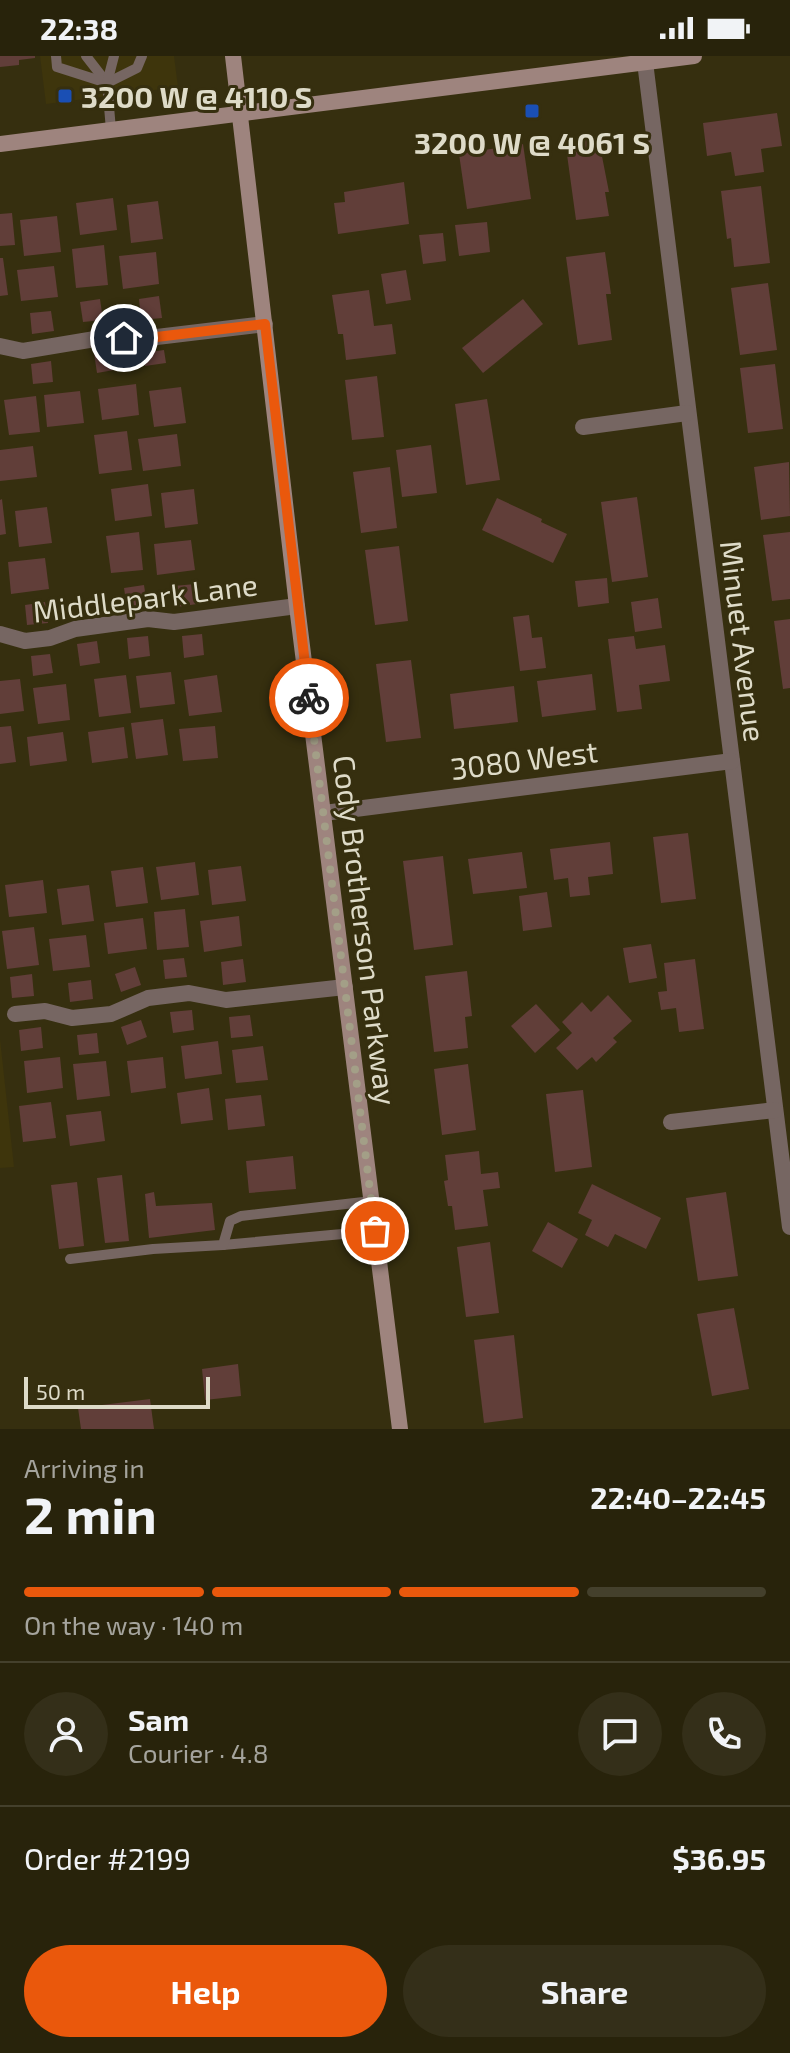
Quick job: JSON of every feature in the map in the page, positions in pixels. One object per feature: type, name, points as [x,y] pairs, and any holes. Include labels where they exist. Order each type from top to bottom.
[{"type":"main road","name":"Cody Brotherson Parkway","points":[[233,56],[297,606],[400,1429]]},
{"type":"main road","points":[[0,144],[694,56]]},
{"type":"street","name":"Minuet Avenue","points":[[645,62],[790,1227]]},
{"type":"street","points":[[0,346],[23,351],[107,337],[140,339],[265,324]]},
{"type":"street","points":[[583,427],[687,413]]},
{"type":"street","name":"Middlepark Lane","points":[[0,634],[25,641],[50,638],[75,629],[134,621],[174,622],[297,606]]},
{"type":"street","name":"3080 West","points":[[324,813],[732,761]]},
{"type":"street","points":[[15,1014],[45,1011],[72,1018],[111,1014],[148,998],[189,993],[226,1000],[345,987]]},
{"type":"street","points":[[671,1122],[775,1110]]},
{"type":"lane","points":[[56,56],[57,67],[107,83],[137,68],[142,56]]},
{"type":"lane","points":[[86,56],[107,83]]},
{"type":"lane","points":[[111,130],[107,83],[114,56]]},
{"type":"lane","points":[[223,1245],[230,1221],[241,1216],[372,1201]]},
{"type":"lane","points":[[70,1259],[375,1231]]},
{"type":"shaded area","points":[[40,56],[174,56],[178,87],[46,104]]},
{"type":"shaded area","points":[[0,1039],[14,1167],[0,1168]]},
{"type":"building","points":[[0,56],[35,58],[19,60],[19,65],[0,67]]},
{"type":"building","points":[[777,113],[782,146],[761,149],[764,172],[735,176],[731,152],[707,156],[703,123]]},
{"type":"building","points":[[598,136],[609,192],[605,192],[609,216],[576,220],[565,140]]},
{"type":"building","points":[[523,144],[531,199],[467,209],[459,154]]},
{"type":"building","points":[[404,182],[409,224],[338,234],[334,203],[345,202],[344,192]]},
{"type":"building","points":[[761,186],[770,263],[734,267],[721,191]]},
{"type":"building","points":[[113,198],[117,230],[80,235],[76,203]]},
{"type":"building","points":[[158,201],[163,239],[131,243],[127,205]]},
{"type":"building","points":[[12,213],[15,245],[0,246],[0,214]]},
{"type":"building","points":[[57,216],[61,252],[24,256],[20,220]]},
{"type":"building","points":[[487,222],[490,252],[459,256],[455,225]]},
{"type":"building","points":[[443,233],[446,261],[423,264],[419,235]]},
{"type":"building","points":[[104,245],[108,285],[76,288],[72,249]]},
{"type":"building","points":[[156,252],[159,284],[123,289],[119,256]]},
{"type":"building","points":[[605,252],[611,294],[606,294],[612,340],[578,345],[566,257]]},
{"type":"building","points":[[0,258],[3,258],[8,295],[0,296]]},
{"type":"building","points":[[54,266],[58,297],[21,301],[17,270]]},
{"type":"building","points":[[406,270],[411,300],[386,304],[381,274]]},
{"type":"building","points":[[768,283],[777,350],[740,355],[731,288]]},
{"type":"building","points":[[369,290],[374,326],[392,324],[396,354],[346,360],[343,334],[338,334],[332,295]]},
{"type":"building","points":[[159,296],[162,318],[141,320],[139,299]]},
{"type":"building","points":[[100,299],[103,320],[83,322],[80,302]]},
{"type":"building","points":[[523,299],[543,324],[483,373],[462,348]]},
{"type":"building","points":[[51,311],[54,331],[32,334],[30,313]]},
{"type":"building","points":[[164,350],[166,363],[145,366],[143,353]]},
{"type":"building","points":[[111,351],[114,370],[97,373],[94,353]]},
{"type":"building","points":[[51,361],[53,382],[33,384],[31,364]]},
{"type":"building","points":[[775,364],[783,429],[748,433],[740,368]]},
{"type":"building","points":[[377,376],[384,437],[352,440],[345,380]]},
{"type":"building","points":[[136,384],[139,415],[102,420],[98,389]]},
{"type":"building","points":[[181,387],[186,423],[154,427],[149,391]]},
{"type":"building","points":[[80,391],[84,423],[47,427],[44,395]]},
{"type":"building","points":[[36,396],[40,432],[9,435],[4,400]]},
{"type":"building","points":[[487,399],[500,480],[466,485],[455,404]]},
{"type":"building","points":[[127,431],[132,470],[99,474],[94,435]]},
{"type":"building","points":[[177,434],[181,466],[143,471],[138,439]]},
{"type":"building","points":[[431,445],[437,493],[402,497],[396,450]]},
{"type":"building","points":[[33,446],[37,477],[0,481],[0,450]]},
{"type":"building","points":[[789,462],[790,516],[761,520],[754,467]]},
{"type":"building","points":[[390,467],[397,528],[361,533],[353,472]]},
{"type":"building","points":[[148,484],[152,516],[115,521],[111,489]]},
{"type":"building","points":[[194,489],[198,524],[165,528],[161,493]]},
{"type":"building","points":[[637,497],[648,577],[612,582],[601,502]]},
{"type":"building","points":[[497,498],[567,534],[553,563],[482,530]]},
{"type":"building","points":[[0,500],[6,534],[0,535]]},
{"type":"building","points":[[47,507],[52,543],[19,547],[15,511]]},
{"type":"building","points":[[139,532],[143,570],[111,573],[106,536]]},
{"type":"building","points":[[790,532],[790,599],[772,601],[763,535]]},
{"type":"building","points":[[191,540],[195,570],[157,575],[154,544]]},
{"type":"building","points":[[399,546],[408,621],[375,625],[365,550]]},
{"type":"building","points":[[45,558],[49,589],[11,594],[8,562]]},
{"type":"building","points":[[607,578],[609,603],[578,607],[575,581]]},
{"type":"building","points":[[195,584],[197,604],[177,607],[174,586]]},
{"type":"building","points":[[144,585],[147,605],[127,608],[124,588]]},
{"type":"building","points":[[658,598],[662,628],[635,632],[631,602]]},
{"type":"building","points":[[45,602],[48,623],[27,625],[25,605]]},
{"type":"building","points":[[529,615],[532,638],[542,637],[546,668],[520,671],[513,617]]},
{"type":"building","points":[[790,619],[790,688],[783,689],[774,621]]},
{"type":"building","points":[[202,634],[204,655],[184,658],[182,636]]},
{"type":"building","points":[[148,636],[150,656],[129,659],[127,638]]},
{"type":"building","points":[[634,636],[636,649],[665,645],[670,681],[639,685],[642,709],[617,712],[608,639]]},
{"type":"building","points":[[97,641],[100,663],[80,666],[77,644]]},
{"type":"building","points":[[50,654],[53,673],[33,676],[31,656]]},
{"type":"building","points":[[411,660],[421,738],[386,742],[376,664]]},
{"type":"building","points":[[171,672],[175,704],[140,708],[136,676]]},
{"type":"building","points":[[592,674],[596,710],[542,717],[537,681]]},
{"type":"building","points":[[126,675],[131,713],[99,717],[94,679]]},
{"type":"building","points":[[217,675],[222,712],[189,716],[184,680]]},
{"type":"building","points":[[20,679],[24,711],[0,714],[0,681]]},
{"type":"building","points":[[66,684],[70,720],[38,724],[33,688]]},
{"type":"building","points":[[514,686],[518,722],[454,729],[450,694]]},
{"type":"building","points":[[163,719],[168,755],[136,759],[131,723]]},
{"type":"building","points":[[11,726],[16,762],[0,764],[0,727]]},
{"type":"building","points":[[215,726],[218,758],[183,761],[179,729]]},
{"type":"building","points":[[124,727],[128,758],[92,763],[88,732]]},
{"type":"building","points":[[63,732],[67,761],[30,766],[27,737]]},
{"type":"building","points":[[688,833],[696,899],[661,903],[653,837]]},
{"type":"building","points":[[610,842],[613,874],[588,877],[590,895],[570,897],[568,878],[554,880],[550,849]]},
{"type":"building","points":[[522,852],[527,888],[473,894],[468,859]]},
{"type":"building","points":[[443,856],[453,945],[414,950],[403,861]]},
{"type":"building","points":[[195,862],[199,895],[161,900],[156,867]]},
{"type":"building","points":[[241,866],[246,901],[212,905],[208,870]]},
{"type":"building","points":[[143,867],[148,903],[116,907],[111,871]]},
{"type":"building","points":[[43,880],[47,913],[9,917],[5,885]]},
{"type":"building","points":[[89,885],[94,921],[62,925],[57,889]]},
{"type":"building","points":[[547,892],[552,927],[523,931],[519,896]]},
{"type":"building","points":[[185,909],[189,947],[157,950],[154,912]]},
{"type":"building","points":[[239,916],[242,946],[204,952],[200,921]]},
{"type":"building","points":[[143,918],[147,949],[108,954],[104,923]]},
{"type":"building","points":[[34,927],[39,965],[7,969],[2,931]]},
{"type":"building","points":[[86,935],[90,967],[53,971],[49,939]]},
{"type":"building","points":[[651,944],[657,978],[629,983],[623,948]]},
{"type":"building","points":[[184,958],[187,977],[165,979],[163,960]]},
{"type":"building","points":[[243,959],[246,982],[223,985],[221,962]]},
{"type":"building","points":[[695,959],[704,1029],[679,1032],[676,1008],[661,1010],[658,992],[667,991],[664,963]]},
{"type":"building","points":[[135,967],[141,985],[121,992],[115,974]]},
{"type":"building","points":[[467,971],[472,1016],[465,1017],[468,1048],[434,1052],[425,976]]},
{"type":"building","points":[[32,974],[34,996],[12,998],[10,977]]},
{"type":"building","points":[[91,980],[93,999],[70,1002],[68,983]]},
{"type":"building","points":[[608,995],[632,1021],[613,1038],[617,1042],[596,1062],[592,1057],[577,1070],[556,1048],[572,1033],[562,1022],[582,1002],[591,1012]]},
{"type":"building","points":[[536,1004],[560,1030],[535,1053],[511,1026]]},
{"type":"building","points":[[192,1010],[194,1030],[173,1033],[170,1012]]},
{"type":"building","points":[[250,1015],[253,1036],[231,1038],[229,1017]]},
{"type":"building","points":[[141,1020],[147,1037],[127,1045],[121,1027]]},
{"type":"building","points":[[41,1027],[43,1048],[21,1051],[19,1030]]},
{"type":"building","points":[[97,1033],[99,1053],[79,1055],[77,1035]]},
{"type":"building","points":[[218,1041],[222,1074],[185,1079],[181,1046]]},
{"type":"building","points":[[263,1046],[268,1080],[236,1083],[232,1050]]},
{"type":"building","points":[[60,1057],[63,1088],[27,1093],[24,1061]]},
{"type":"building","points":[[163,1057],[166,1088],[131,1093],[127,1061]]},
{"type":"building","points":[[106,1061],[110,1096],[77,1100],[73,1064]]},
{"type":"building","points":[[468,1064],[476,1130],[442,1135],[434,1069]]},
{"type":"building","points":[[209,1088],[213,1120],[181,1124],[177,1093]]},
{"type":"building","points":[[583,1090],[592,1167],[555,1172],[546,1094]]},
{"type":"building","points":[[261,1095],[265,1126],[228,1130],[225,1099]]},
{"type":"building","points":[[51,1102],[56,1138],[23,1142],[19,1106]]},
{"type":"building","points":[[101,1111],[105,1141],[70,1146],[66,1115]]},
{"type":"building","points":[[479,1151],[481,1174],[498,1172],[500,1188],[483,1190],[488,1226],[455,1230],[444,1181],[448,1180],[445,1155]]},
{"type":"building","points":[[293,1156],[296,1189],[249,1193],[246,1161]]},
{"type":"building","points":[[122,1175],[129,1241],[105,1243],[97,1178]]},
{"type":"building","points":[[77,1182],[84,1246],[59,1249],[51,1185]]},
{"type":"building","points":[[592,1184],[661,1218],[646,1249],[615,1234],[608,1247],[585,1235],[592,1220],[578,1213]]},
{"type":"building","points":[[154,1192],[156,1206],[212,1203],[215,1230],[149,1238],[145,1194]]},
{"type":"building","points":[[726,1192],[738,1276],[698,1281],[686,1198]]},
{"type":"building","points":[[548,1222],[578,1239],[562,1268],[532,1251]]},
{"type":"building","points":[[490,1242],[499,1313],[466,1317],[457,1247]]},
{"type":"building","points":[[734,1308],[749,1389],[712,1396],[697,1314]]},
{"type":"building","points":[[514,1335],[523,1418],[484,1423],[474,1340]]},
{"type":"building","points":[[238,1364],[241,1396],[205,1400],[202,1369]]},
{"type":"building","points":[[150,1399],[154,1429],[81,1429],[78,1408]]},
{"type":"way so far","points":[[309,698],[375,1231]]},
{"type":"place","name":"3200 W @ 4110 S","points":[[65,96]]},
{"type":"place","name":"3200 W @ 4061 S","points":[[532,111]]},
{"type":"route","points":[[124,338],[140,339],[265,324],[309,698]]}]
